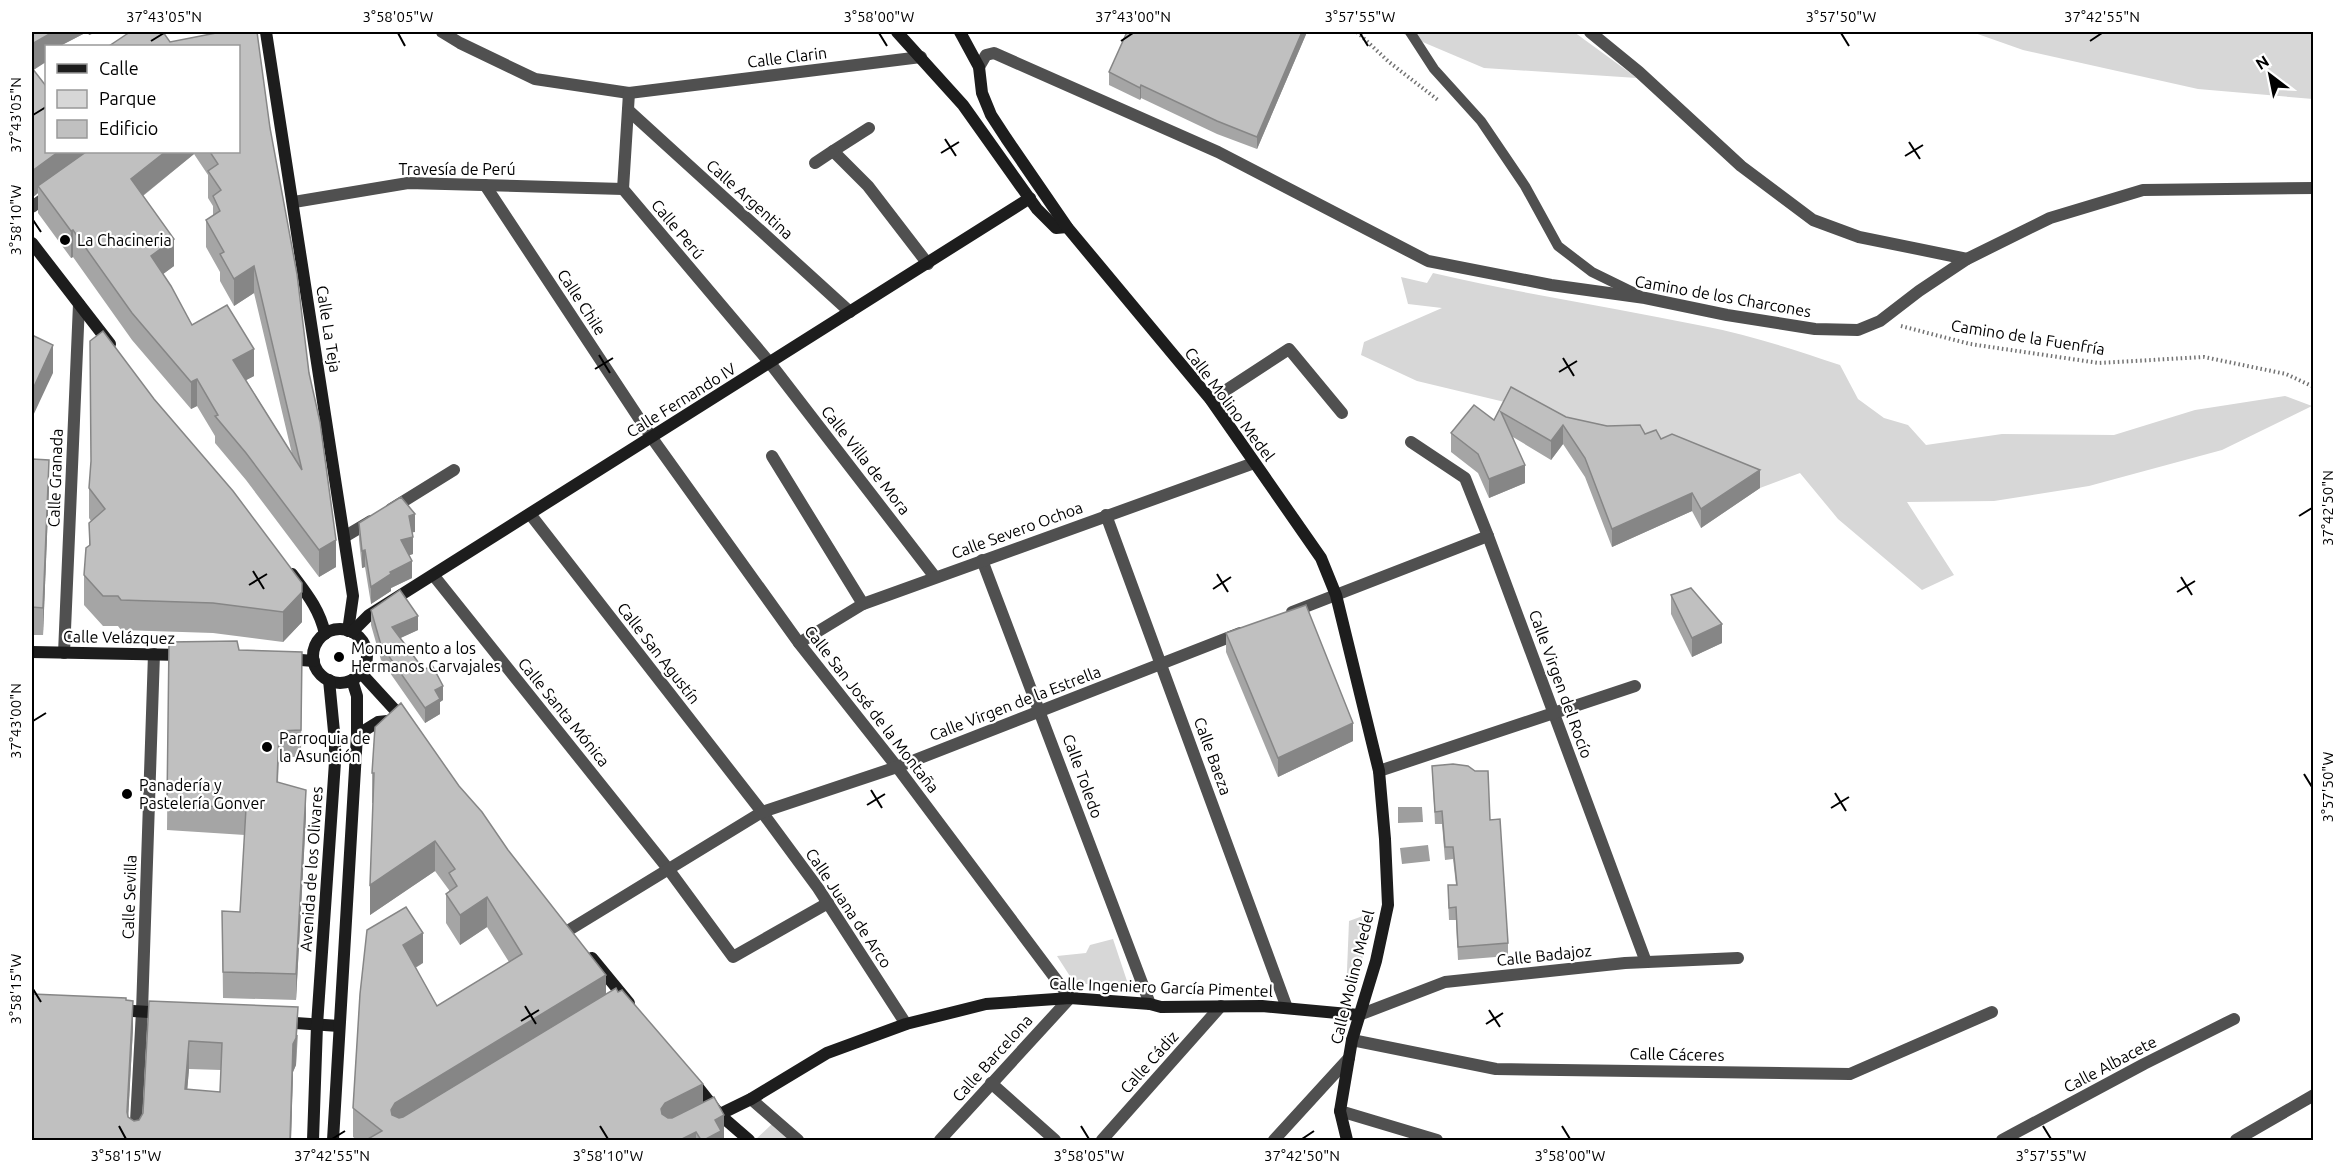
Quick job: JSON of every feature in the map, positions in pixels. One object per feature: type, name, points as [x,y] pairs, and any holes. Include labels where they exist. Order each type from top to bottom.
[{"type":"street","name":"Calle La Teja","points":[[266,32],[353,596],[350,631]]},
{"type":"street","name":"Calle Clarin","points":[[441,32],[460,44],[535,79],[629,93],[921,57]]},
{"type":"street","points":[[897,32],[963,105],[1030,198],[1056,228],[1067,227]]},
{"type":"street","points":[[960,32],[980,67]]},
{"type":"street","points":[[1590,32],[1639,72],[1741,166],[1813,220],[1859,237],[1967,259]]},
{"type":"street","name":"Camino de los Charcones","points":[[980,67],[986,55],[994,53],[1218,152],[1428,261],[1551,285],[1645,298],[1726,315],[1815,329],[1858,330],[1880,321],[1918,291],[1967,259],[2050,218],[2143,190],[2313,188]]},
{"type":"street","name":"Calle Molino Medel","points":[[980,67],[982,93],[991,115],[1067,227],[1211,400],[1321,558],[1336,595],[1379,771],[1388,905],[1376,961],[1352,1040],[1340,1111],[1347,1140]]},
{"type":"street","points":[[622,189],[629,93]]},
{"type":"street","name":"Calle Argentina","points":[[628,110],[850,312]]},
{"type":"street","points":[[815,163],[869,128]]},
{"type":"street","points":[[833,151],[868,186],[928,264]]},
{"type":"street","name":"Travesía de Perú","points":[[294,202],[408,183],[622,189]]},
{"type":"street","name":"Calle Chile","points":[[485,184],[652,438]]},
{"type":"street","points":[[32,207],[60,186]]},
{"type":"street","name":"Calle Perú","points":[[622,189],[770,363]]},
{"type":"street","name":"Calle Fernando IV","points":[[350,631],[369,615],[1030,198]]},
{"type":"street","points":[[32,243],[115,351]]},
{"type":"street","name":"Calle Granada","points":[[64,653],[79,304]]},
{"type":"street","points":[[1211,400],[1289,349],[1342,413]]},
{"type":"street","name":"Calle Villa de Mora","points":[[770,363],[935,577]]},
{"type":"street","name":"Calle San José de la Montaña","points":[[652,438],[799,643],[897,767],[1070,998]]},
{"type":"street","name":"Calle Virgen del Rocío","points":[[1411,442],[1465,478],[1646,962]]},
{"type":"street","points":[[772,456],[863,604]]},
{"type":"street","name":"Calle Severo Ochoa","points":[[799,643],[863,604],[1254,463]]},
{"type":"street","points":[[344,537],[454,470]]},
{"type":"street","name":"Calle San Agustín","points":[[530,514],[762,812]]},
{"type":"street","name":"Calle Baeza","points":[[1106,515],[1287,1008]]},
{"type":"street","points":[[1281,616],[1488,536]]},
{"type":"street","name":"Calle Toledo","points":[[982,560],[1150,1004]]},
{"type":"street","points":[[285,565],[314,602],[325,634]]},
{"type":"street","name":"Calle Santa Mónica","points":[[434,576],[669,870],[733,957],[828,903]]},
{"type":"street","name":"Calle Virgen de la Estrella","points":[[628,1006],[572,935],[669,870],[762,812],[897,767],[1248,629]]},
{"type":"street","points":[[336,630],[350,631],[358,636],[366,650],[365,666],[357,676],[338,683],[322,676],[314,661],[315,646],[325,634],[336,630]]},
{"type":"street","name":"Calle Velázquez","points":[[32,652],[199,656]]},
{"type":"street","name":"Calle Sevilla","points":[[135,1140],[142,1011],[154,654]]},
{"type":"street","points":[[279,659],[314,661]]},
{"type":"street","points":[[357,676],[408,724],[378,722],[357,735]]},
{"type":"street","points":[[333,1140],[357,735],[357,676]]},
{"type":"street","name":"Avenida de los Olivares","points":[[313,1140],[317,1025],[335,762],[329,680]]},
{"type":"street","points":[[1379,771],[1635,686]]},
{"type":"street","name":"Calle Juana de Arco","points":[[762,812],[828,903],[906,1024]]},
{"type":"street","name":"Calle Badajoz","points":[[1359,1015],[1445,982],[1646,962],[1738,958]]},
{"type":"street","name":"Calle Ingeniero García Pimentel","points":[[699,1125],[752,1099],[827,1053],[906,1024],[986,1004],[1070,998],[1150,1004],[1161,1007],[1287,1008],[1359,1015]]},
{"type":"street","name":"Calle Barcelona","points":[[940,1140],[1070,998]]},
{"type":"street","name":"Calle Cádiz","points":[[1102,1140],[1221,1006]]},
{"type":"street","points":[[109,1010],[177,1014]]},
{"type":"street","name":"Calle Cáceres","points":[[1352,1040],[1496,1069],[1850,1074],[1992,1012]]},
{"type":"street","name":"Calle Albacete","points":[[2002,1140],[2234,1019]]},
{"type":"street","points":[[271,1021],[339,1026]]},
{"type":"street","points":[[1274,1140],[1349,1058]]},
{"type":"street","points":[[684,1071],[719,1114],[749,1140]]},
{"type":"street","points":[[991,1083],[1055,1140]]},
{"type":"street","points":[[2236,1140],[2313,1095]]},
{"type":"street","points":[[752,1099],[798,1140]]},
{"type":"street","points":[[1340,1111],[1437,1140]]},
{"type":"lane","points":[[1410,32],[1434,69],[1481,121],[1525,186],[1558,246],[1592,272],[1645,298]]},
{"type":"path","points":[[1357,32],[1423,90],[1442,102]]},
{"type":"path","name":"Camino de la Fuenfría","points":[[1880,321],[1970,344],[2099,363],[2204,357],[2286,374],[2313,387]]},
{"type":"green space","points":[[1399,32],[1574,32],[1637,78],[1484,68]]},
{"type":"green space","points":[[1972,32],[2313,32],[2313,99],[2198,89],[2023,50]]},
{"type":"green space","points":[[1433,273],[1721,330],[1772,343],[1840,365],[1858,399],[1884,418],[1908,425],[1926,445],[2002,434],[2114,435],[2195,410],[2285,396],[2312,406],[2222,450],[2089,486],[1994,501],[1907,502],[1954,575],[1922,590],[1838,519],[1800,473],[1760,488],[1513,404],[1417,381],[1361,355],[1364,342],[1442,308],[1408,304],[1401,277],[1427,283]]},
{"type":"green space","points":[[1371,913],[1356,992],[1346,995],[1349,921]]},
{"type":"green space","points":[[1113,939],[1128,984],[1075,984],[1057,956],[1086,953],[1090,945]]},
{"type":"green space","points":[[772,1124],[791,1140],[755,1140]]},
{"type":"shaded area","points":[[1398,807],[1422,807],[1423,822],[1398,823]]},
{"type":"shaded area","points":[[1428,845],[1430,861],[1402,864],[1400,848]]},
{"type":"building","points":[[32,32],[53,32],[32,44]]},
{"type":"building","points":[[130,32],[163,32],[170,42],[215,32],[257,32],[270,128],[297,274],[309,373],[320,422],[336,540],[319,550],[246,453],[215,416],[218,415],[197,379],[191,382],[132,313],[73,230],[71,231],[38,186],[85,153],[164,153],[131,179],[174,239],[151,256],[171,286],[192,325],[227,305],[254,349],[233,360],[302,470],[254,266],[234,279],[220,254],[224,252],[206,220],[220,211],[213,196],[221,190],[208,171],[218,164],[211,153],[240,153],[240,45],[110,45]]},
{"type":"building","points":[[1127,32],[1302,32],[1257,137],[1141,85],[1140,88],[1109,72]]},
{"type":"building","points":[[32,68],[45,85],[45,153],[57,153],[32,171]]},
{"type":"building","points":[[103,331],[154,399],[233,491],[302,583],[302,592],[283,612],[213,603],[121,600],[118,596],[103,596],[84,575],[86,548],[90,545],[89,523],[105,509],[89,488],[91,461],[90,341]]},
{"type":"building","points":[[32,335],[53,345],[32,391]]},
{"type":"building","points":[[1511,387],[1566,417],[1607,426],[1640,425],[1645,434],[1656,430],[1661,439],[1672,434],[1760,470],[1701,509],[1692,493],[1612,529],[1585,458],[1563,425],[1551,441],[1501,412],[1525,465],[1489,479],[1478,454],[1451,433],[1474,405],[1494,420]]},
{"type":"building","points":[[32,459],[49,460],[43,608],[32,607]]},
{"type":"building","points":[[401,497],[415,514],[409,516],[413,537],[401,540],[412,561],[390,572],[391,574],[371,587],[365,550],[362,551],[359,523]]},
{"type":"building","points":[[1691,588],[1722,624],[1692,638],[1671,595]]},
{"type":"building","points":[[400,590],[418,616],[392,627],[424,670],[432,665],[443,686],[435,690],[440,699],[425,708],[381,645],[371,610]]},
{"type":"building","points":[[1306,605],[1353,723],[1278,758],[1226,633]]},
{"type":"building","points":[[237,641],[239,650],[302,652],[301,730],[279,731],[277,782],[306,790],[296,974],[223,972],[222,911],[240,912],[246,808],[167,804],[169,642]]},
{"type":"building","points":[[401,703],[459,786],[482,812],[508,850],[606,975],[395,1103],[391,1110],[392,1115],[403,1117],[616,988],[618,992],[622,990],[703,1084],[665,1103],[661,1109],[662,1114],[672,1118],[714,1097],[724,1115],[715,1120],[721,1131],[704,1140],[701,1140],[696,1132],[680,1140],[366,1140],[382,1131],[353,1108],[360,994],[367,930],[406,907],[423,933],[403,945],[437,1006],[522,954],[487,897],[460,915],[446,894],[457,886],[449,873],[455,869],[435,841],[370,885],[375,727]]},
{"type":"building","points":[[1453,764],[1468,766],[1475,771],[1488,771],[1490,820],[1500,819],[1508,943],[1458,947],[1456,907],[1449,908],[1448,885],[1457,885],[1453,847],[1445,847],[1442,811],[1435,812],[1432,766]]},
{"type":"building","points":[[32,994],[126,998],[126,1000],[133,1001],[127,1112],[128,1117],[134,1121],[139,1120],[143,1113],[149,1001],[298,1007],[296,1038],[293,1044],[290,1140],[32,1140]],"holes":[[[189,1041],[222,1043],[220,1092],[185,1089]]]},
{"type":"place","name":"La Chacineria","points":[[65,240]]},
{"type":"place","name":"Monumento a los Hermanos Carvajales","points":[[339,657]]},
{"type":"place","name":"Parroquia de la Asunción","points":[[267,747]]},
{"type":"place","name":"Panadería y Pastelería Gonver","points":[[127,794]]}]
